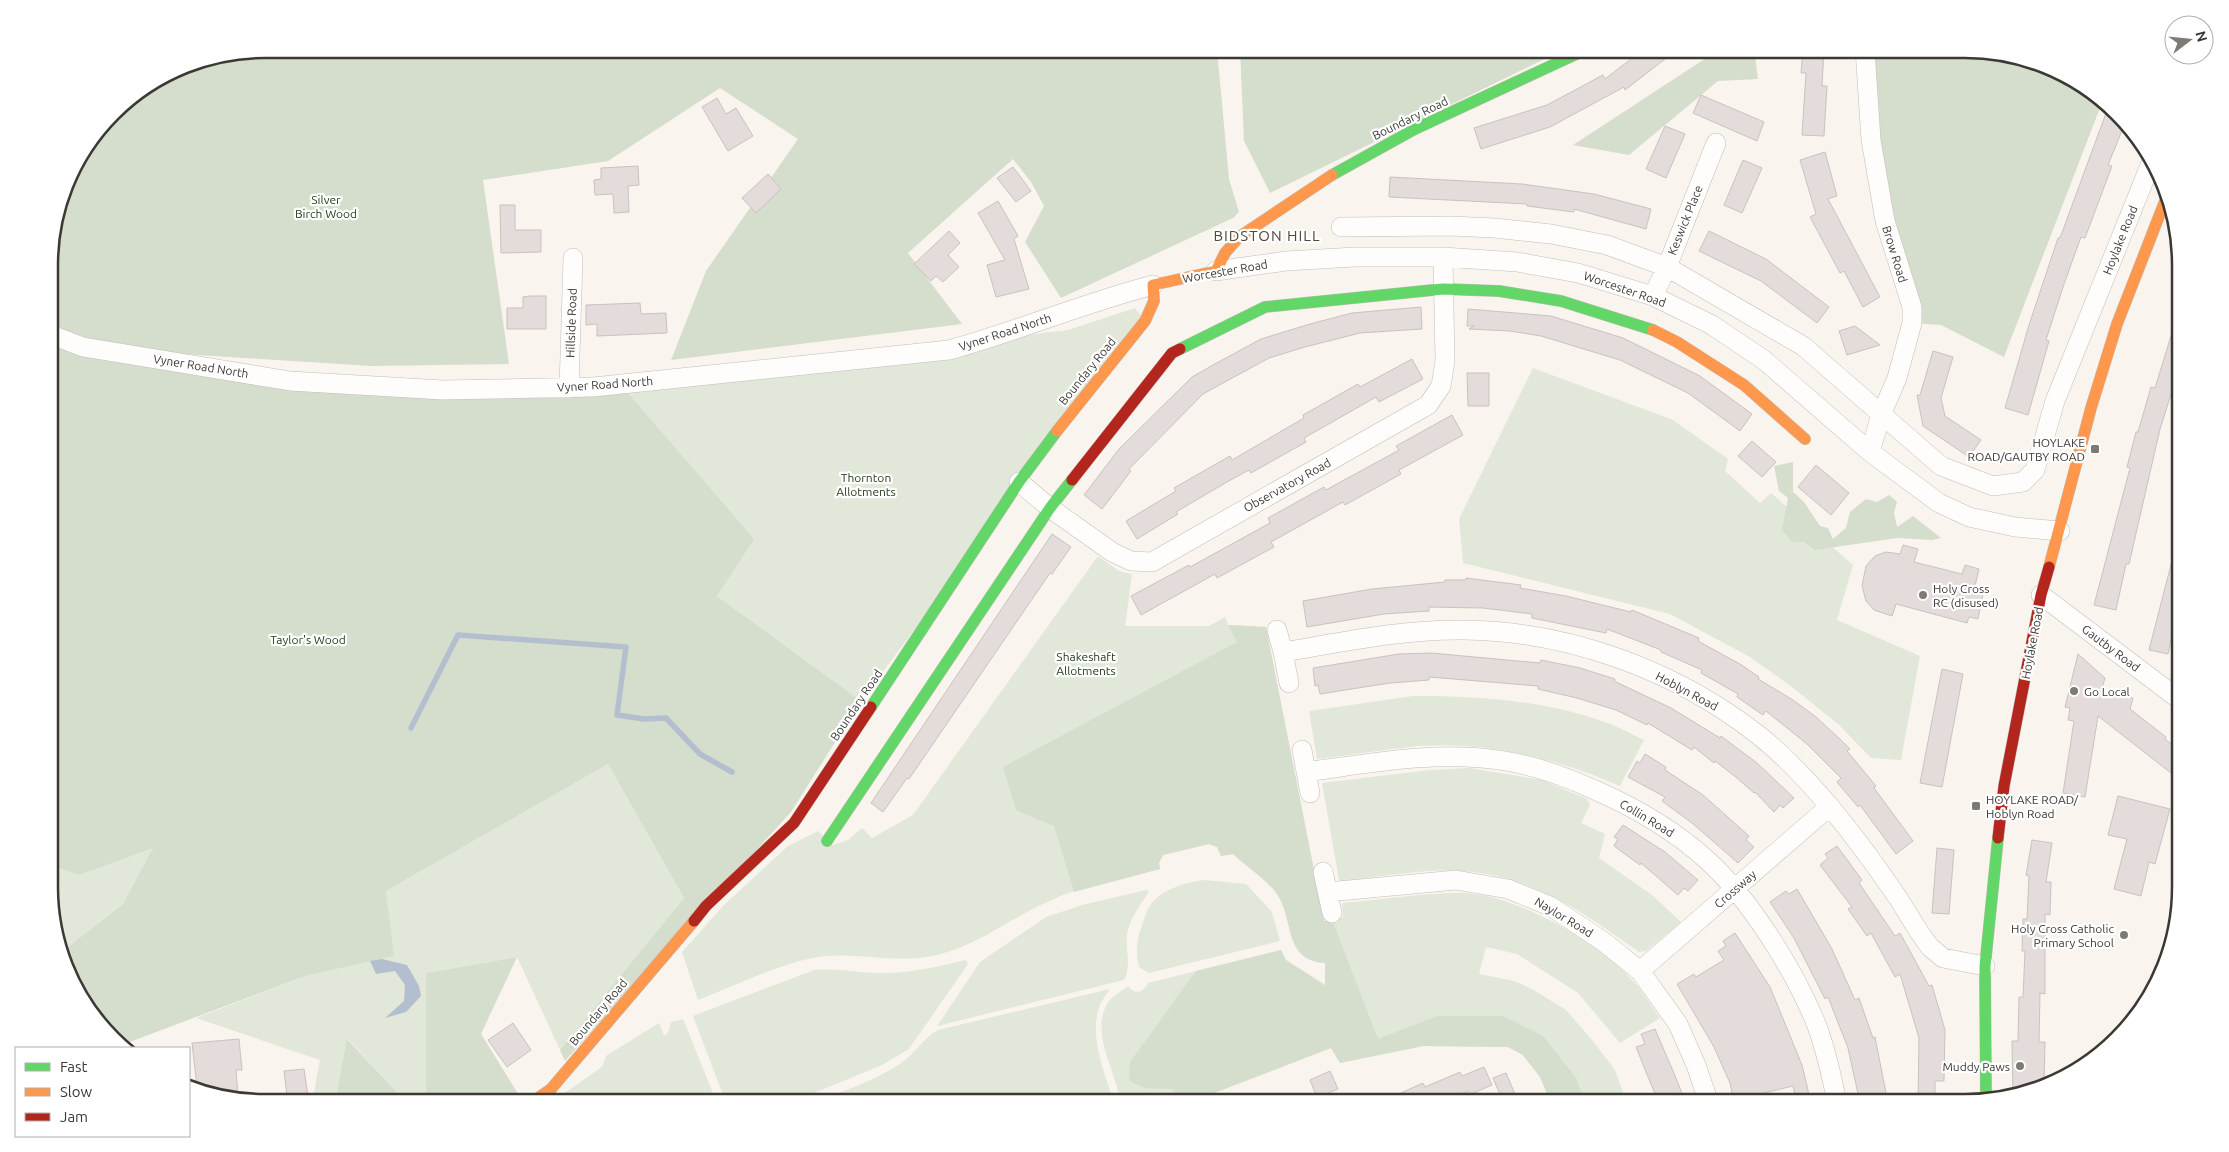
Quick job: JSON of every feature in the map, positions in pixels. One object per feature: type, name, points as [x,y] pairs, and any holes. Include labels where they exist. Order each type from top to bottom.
[{"type":"main road","name":"Boundary Road","points":[[1216,271],[1228,247],[1239,237],[1350,164],[1415,129],[1568,58]]},
{"type":"main road","name":"Hoylake Road","points":[[1986,1093],[1985,966],[2004,786],[2041,595],[2060,531],[2091,408],[2117,324],[2163,207]]},
{"type":"main road","name":"Worcester Road","points":[[1153,285],[1216,271]]},
{"type":"main road","name":"Boundary Road","points":[[542,1095],[551,1089],[706,906],[794,823],[1019,482],[1080,401],[1145,322],[1154,301],[1153,285]]},
{"type":"main road","points":[[827,841],[1050,508],[1172,353],[1265,306],[1443,289],[1500,291],[1561,301],[1649,328],[1677,342],[1744,386],[1805,439]]},
{"type":"street","name":"Brow Road","points":[[1866,58],[1871,140],[1885,221],[1912,307],[1912,323],[1897,378],[1881,415],[1870,452]]},
{"type":"street","name":"Keswick Place","points":[[1653,296],[1667,267],[1716,143]]},
{"type":"street","name":"Hoylake Road","points":[[1881,415],[1941,466],[1993,486],[2023,482],[2035,470],[2054,401],[2148,170]]},
{"type":"street","points":[[1341,227],[1413,225],[1494,228],[1551,234],[1607,246],[1667,267],[1803,346],[1881,415]]},
{"type":"street","name":"Worcester Road","points":[[1216,271],[1286,261],[1355,257],[1443,257],[1517,262],[1569,272],[1653,296],[1712,325],[1764,360],[1870,452],[1939,503],[1969,517],[2015,527],[2060,531]]},
{"type":"street","name":"Observatory Road","points":[[1019,482],[1050,508],[1112,552],[1131,561],[1152,562],[1428,405],[1441,386],[1445,361],[1443,257]]},
{"type":"street","name":"Hillside Road","points":[[569,388],[573,258]]},
{"type":"street","name":"Vyner Road North","points":[[58,337],[83,347],[290,380],[442,390],[593,387],[949,350],[990,339],[1100,299],[1153,285]]},
{"type":"street","name":"Gautby Road","points":[[2041,595],[2172,691]]},
{"type":"street","points":[[1277,630],[1289,683]]},
{"type":"street","name":"Hoblyn Road","points":[[1283,652],[1387,634],[1490,630],[1580,646],[1624,660],[1669,680],[1714,704],[1757,734],[1795,768],[1830,806],[1866,851],[1930,947],[1943,958],[1985,966]]},
{"type":"street","points":[[1302,750],[1310,793]]},
{"type":"street","name":"Collin Road","points":[[1306,772],[1395,759],[1428,757],[1505,761],[1557,773],[1626,804],[1656,821],[1707,860],[1736,889],[1782,956],[1817,1026],[1832,1074],[1836,1095]]},
{"type":"street","name":"Crossway","points":[[1640,970],[1830,806]]},
{"type":"street","points":[[1322,872],[1332,913]]},
{"type":"street","name":"Naylor Road","points":[[1328,892],[1456,880],[1508,889],[1531,897],[1557,910],[1604,942],[1640,970],[1678,1024],[1696,1065],[1706,1095]]},
{"type":"green space","points":[[251,58],[1218,58],[1229,179],[1239,212],[1233,218],[1061,298],[1025,242],[1044,206],[1031,182],[1013,159],[908,253],[962,324],[671,360],[706,271],[798,139],[720,88],[608,161],[483,180],[509,364],[371,366],[89,348],[290,381],[620,384],[754,539],[717,596],[861,701],[791,812],[565,1061],[560,1050],[684,898],[608,764],[386,891],[394,956],[305,976],[128,1043],[109,1024],[92,1002],[73,966],[67,948],[123,904],[153,848],[79,875],[58,868],[59,238],[61,224],[73,186],[85,161],[118,118],[150,92],[186,73],[224,61]]},
{"type":"green space","points":[[1240,58],[1547,58],[1270,193],[1244,141]]},
{"type":"green space","points":[[1706,58],[1755,58],[1758,79],[1718,81],[1629,155],[1573,145]]},
{"type":"green space","points":[[1866,58],[1978,58],[2005,61],[2056,79],[2079,92],[2100,108],[2004,357],[1941,325],[1912,323],[1885,221]]},
{"type":"green space","name":"Thornton Allotments","points":[[1135,308],[1145,321],[861,701],[717,596],[620,384],[1068,330]]},
{"type":"green space","points":[[1533,368],[1673,420],[1728,459],[1725,471],[1760,503],[1771,493],[1853,565],[1837,620],[1920,656],[1901,760],[1871,758],[1838,724],[1792,687],[1750,657],[1670,614],[1463,563],[1459,519]]},
{"type":"green space","points":[[1793,462],[1793,492],[1804,502],[1820,526],[1828,528],[1833,539],[1846,528],[1850,512],[1866,499],[1877,502],[1889,495],[1897,502],[1894,513],[1897,527],[1913,516],[1941,538],[1932,540],[1897,538],[1815,550],[1804,542],[1792,542],[1782,530],[1788,498],[1779,491],[1774,466]]},
{"type":"green space","name":"Shakeshaft Allotments","points":[[1098,556],[1119,571],[1132,574],[1125,626],[1209,626],[1225,617],[1228,625],[1266,627],[1324,921],[1343,917],[1342,903],[1446,893],[1481,895],[1504,901],[1529,910],[1553,922],[1599,951],[1637,985],[1660,1018],[1620,1043],[1578,993],[1517,954],[1486,947],[1479,974],[1514,981],[1532,989],[1566,1010],[1615,1070],[1624,1095],[1548,1095],[1540,1077],[1523,1055],[1508,1047],[1423,1046],[1340,1063],[1331,1048],[1209,1095],[1119,1095],[1106,1053],[1101,1028],[1107,1004],[1128,986],[1133,991],[1139,992],[1148,983],[1281,950],[1286,960],[1326,985],[1325,963],[1311,960],[1295,946],[1281,900],[1274,890],[1233,854],[1221,856],[1217,847],[1209,844],[1163,855],[1159,863],[1160,869],[1060,896],[1032,909],[977,940],[948,952],[905,959],[839,955],[811,958],[795,962],[698,1000],[682,952],[724,905],[788,846],[818,831],[833,845],[848,840],[862,828],[872,838],[913,815]]},
{"type":"green space","points":[[1228,625],[1266,627],[1324,921],[1332,920],[1378,1039],[1437,1016],[1503,1016],[1543,1036],[1576,1078],[1582,1095],[1548,1095],[1540,1077],[1523,1055],[1508,1047],[1423,1046],[1340,1063],[1331,1048],[1209,1095],[1178,1095],[1172,1089],[1145,1088],[1129,1081],[1130,1062],[1196,971],[1281,950],[1286,960],[1325,986],[1325,963],[1311,960],[1302,954],[1295,945],[1281,900],[1270,885],[1233,854],[1221,856],[1217,847],[1209,844],[1163,855],[1159,863],[1160,869],[1074,892],[1054,826],[1016,810],[1003,767],[1237,642]]},
{"type":"green space","points":[[1413,696],[1485,698],[1555,708],[1602,721],[1644,740],[1620,786],[1547,760],[1497,749],[1471,746],[1419,746],[1317,759],[1309,711]]},
{"type":"green space","points":[[608,764],[684,898],[560,1050],[517,957],[426,973],[426,1095],[400,1095],[348,1039],[337,1095],[314,1095],[320,1060],[196,1018],[305,976],[393,956],[386,891]]},
{"type":"green space","points":[[1469,768],[1542,780],[1587,799],[1590,805],[1581,823],[1605,834],[1599,858],[1652,895],[1681,922],[1646,951],[1639,952],[1598,923],[1556,898],[1511,880],[1487,874],[1448,870],[1339,880],[1322,783],[1430,770]]},
{"type":"green space","points":[[154,847],[123,904],[67,948],[59,914],[58,868],[79,875]]},
{"type":"green space","points":[[1204,880],[1246,884],[1272,912],[1280,941],[1149,973],[1139,967],[1137,956],[1138,941],[1149,907],[1166,891],[1181,885]]},
{"type":"green space","points":[[1146,890],[1149,892],[1128,928],[1128,968],[1124,980],[937,1026],[980,962],[1046,917],[1082,905]]},
{"type":"green space","points":[[517,957],[481,1034],[519,1095],[426,1095],[426,973]]},
{"type":"green space","points":[[966,960],[968,964],[909,1049],[882,1065],[809,1095],[723,1095],[693,1016],[814,970],[879,973],[928,968]]},
{"type":"green space","points":[[1110,989],[1100,1005],[1096,1029],[1102,1067],[1111,1095],[834,1095],[891,1070],[938,1030]]},
{"type":"green space","points":[[683,1019],[714,1095],[562,1095],[602,1067],[606,1056],[659,1023],[664,1036],[668,1033],[671,1022]]},
{"type":"green space","points":[[347,1039],[400,1095],[336,1095]]},
{"type":"water","points":[[382,959],[407,965],[419,986],[421,996],[406,1012],[385,1018],[404,1001],[405,985],[395,971],[376,974],[370,961]]},
{"type":"building","points":[[1632,58],[1666,58],[1625,90],[1624,87],[1550,127],[1481,149],[1474,128],[1547,105],[1603,75],[1605,79]]},
{"type":"building","points":[[1802,58],[1824,58],[1822,86],[1827,86],[1824,136],[1802,135],[1806,73],[1801,73]]},
{"type":"building","points":[[1701,95],[1764,122],[1757,141],[1693,113]]},
{"type":"building","points":[[717,98],[726,114],[736,108],[753,136],[728,151],[702,107]]},
{"type":"building","points":[[2106,113],[2122,130],[2108,165],[2112,166],[2085,238],[2081,237],[2064,284],[2046,340],[2049,341],[2028,415],[2005,408],[2029,325],[2058,238],[2060,238]]},
{"type":"building","points":[[1665,126],[1685,134],[1666,178],[1646,169]]},
{"type":"building","points":[[1825,152],[1837,196],[1828,199],[1880,297],[1863,307],[1844,271],[1840,273],[1810,217],[1816,214],[1800,160]]},
{"type":"building","points":[[1743,160],[1762,168],[1742,213],[1724,205]]},
{"type":"building","points":[[638,166],[639,185],[628,186],[629,212],[614,213],[613,194],[595,195],[594,180],[601,179],[601,168]]},
{"type":"building","points":[[1013,167],[1031,191],[1016,202],[997,178]]},
{"type":"building","points":[[768,174],[781,189],[756,213],[742,198]]},
{"type":"building","points":[[1390,177],[1522,184],[1594,194],[1651,209],[1646,229],[1574,209],[1574,212],[1527,206],[1527,204],[1389,197]]},
{"type":"building","points":[[998,201],[1018,236],[1014,239],[1029,289],[996,297],[987,265],[1005,260],[978,213]]},
{"type":"building","points":[[500,205],[515,205],[515,230],[541,230],[541,252],[501,253]]},
{"type":"building","points":[[949,231],[960,243],[948,255],[959,267],[943,282],[936,276],[931,281],[914,264]]},
{"type":"building","points":[[1709,231],[1766,259],[1829,307],[1817,323],[1761,281],[1699,251]]},
{"type":"building","points":[[546,296],[546,329],[507,329],[507,308],[523,308],[523,297]]},
{"type":"building","points":[[640,303],[641,314],[666,313],[667,333],[597,336],[597,324],[586,325],[586,305]]},
{"type":"building","points":[[1421,307],[1422,329],[1360,333],[1305,347],[1269,358],[1203,394],[1129,469],[1131,471],[1102,509],[1084,495],[1119,449],[1192,377],[1213,365],[1261,339],[1310,324],[1352,313]]},
{"type":"building","points":[[1468,309],[1551,316],[1623,338],[1700,376],[1752,414],[1740,431],[1688,393],[1620,360],[1541,336],[1510,331],[1469,329],[1474,326],[1467,326]]},
{"type":"building","points":[[1855,326],[1880,345],[1847,355],[1839,331]]},
{"type":"building","points":[[2172,333],[2172,391],[2160,429],[2129,564],[2126,564],[2116,610],[2094,605],[2130,468],[2127,467],[2136,432],[2138,432],[2151,387],[2155,388]]},
{"type":"building","points":[[1933,351],[1953,357],[1941,398],[1945,416],[1981,440],[1969,457],[1923,426],[1917,395],[1920,395]]},
{"type":"building","points":[[1412,359],[1423,379],[1379,402],[1376,397],[1304,438],[1306,442],[1251,473],[1249,470],[1176,512],[1178,514],[1137,539],[1126,521],[1176,491],[1174,488],[1230,456],[1232,460],[1304,418],[1303,415],[1358,384],[1360,387]]},
{"type":"building","points":[[1467,373],[1489,373],[1489,406],[1468,406]]},
{"type":"building","points":[[1452,415],[1463,435],[1399,470],[1401,474],[1345,505],[1343,502],[1271,542],[1274,547],[1217,578],[1215,574],[1141,615],[1131,596],[1189,565],[1190,567],[1270,523],[1268,518],[1324,487],[1326,490],[1399,450],[1396,446]]},
{"type":"building","points":[[1752,441],[1776,462],[1762,477],[1738,456]]},
{"type":"building","points":[[1816,465],[1849,493],[1831,515],[1798,487]]},
{"type":"building","points":[[1052,534],[1071,547],[1052,574],[1050,573],[909,779],[907,778],[883,812],[871,803]]},
{"type":"building","name":"Holy Cross RC (disused)","points":[[1903,545],[1918,549],[1914,562],[1962,574],[1965,565],[1979,569],[1975,586],[1984,589],[1978,619],[1969,617],[1967,623],[1896,604],[1892,616],[1874,610],[1866,601],[1862,586],[1866,566],[1875,556],[1886,552],[1900,554]]},
{"type":"building","points":[[2172,561],[2172,635],[2168,654],[2149,650]]},
{"type":"building","points":[[1466,578],[1521,585],[1520,588],[1566,596],[1631,612],[1632,610],[1699,638],[1698,641],[1740,664],[1759,677],[1758,679],[1793,700],[1816,717],[1841,740],[1850,749],[1847,751],[1876,786],[1874,788],[1913,841],[1896,854],[1860,805],[1858,807],[1837,782],[1841,778],[1807,744],[1766,711],[1763,715],[1737,697],[1738,694],[1701,673],[1702,670],[1661,652],[1661,650],[1607,629],[1606,633],[1532,618],[1532,614],[1483,608],[1429,607],[1429,611],[1384,614],[1307,627],[1303,601],[1372,589],[1445,582],[1445,580],[1466,580]]},
{"type":"building","points":[[1431,653],[1540,663],[1541,660],[1580,668],[1615,679],[1614,681],[1671,708],[1720,738],[1721,736],[1757,763],[1794,798],[1783,808],[1780,805],[1774,812],[1755,792],[1694,747],[1692,750],[1648,723],[1647,725],[1616,710],[1538,689],[1538,686],[1429,677],[1429,680],[1390,683],[1320,694],[1318,685],[1315,686],[1313,668],[1399,654]]},
{"type":"building","points":[[2078,654],[2105,678],[2101,692],[2133,698],[2130,709],[2166,737],[2165,739],[2172,745],[2172,774],[2098,716],[2085,797],[2063,793],[2074,721],[2068,720],[2070,708],[2065,707]]},
{"type":"building","points":[[1942,669],[1963,674],[1942,787],[1920,783]]},
{"type":"building","points":[[1645,754],[1666,767],[1665,770],[1703,795],[1749,836],[1746,840],[1754,847],[1738,863],[1692,823],[1662,801],[1665,797],[1628,777],[1637,761],[1640,763]]},
{"type":"building","points":[[2118,796],[2170,809],[2155,864],[2149,862],[2141,896],[2114,889],[2127,839],[2108,835]]},
{"type":"building","points":[[1623,825],[1665,852],[1698,880],[1688,891],[1684,888],[1678,895],[1641,863],[1640,865],[1614,846],[1618,839],[1614,837]]},
{"type":"building","points":[[2032,840],[2052,843],[2046,882],[2051,882],[2050,915],[2045,914],[2045,994],[2040,993],[2039,1042],[2045,1042],[2044,1078],[2013,1089],[2012,1041],[2018,1041],[2019,997],[2023,997],[2025,951],[2022,951],[2023,919],[2027,919],[2029,876],[2026,875]]},
{"type":"building","points":[[1837,846],[1862,880],[1859,883],[1895,936],[1900,933],[1929,986],[1932,985],[1945,1030],[1944,1081],[1935,1081],[1935,1095],[1918,1095],[1919,1038],[1900,974],[1895,977],[1871,933],[1867,936],[1848,909],[1852,907],[1820,865],[1828,858],[1825,854]]},
{"type":"building","points":[[1937,848],[1954,850],[1949,914],[1932,913]]},
{"type":"building","points":[[1797,889],[1832,949],[1855,1000],[1859,998],[1873,1038],[1875,1037],[1886,1095],[1858,1095],[1848,1048],[1828,997],[1825,999],[1794,938],[1770,902],[1786,891],[1789,894]]},
{"type":"building","points":[[1735,933],[1770,987],[1802,1065],[1809,1095],[1795,1095],[1793,1086],[1760,1095],[1732,1095],[1730,1083],[1714,1047],[1677,984],[1694,974],[1696,977],[1724,960],[1718,951],[1726,946],[1723,941]]},
{"type":"building","points":[[513,1023],[531,1050],[507,1067],[488,1040]]},
{"type":"building","points":[[1655,1029],[1683,1095],[1656,1095],[1636,1047],[1645,1044],[1641,1034]]},
{"type":"building","points":[[239,1039],[242,1070],[236,1070],[238,1093],[196,1082],[192,1043]]},
{"type":"building","points":[[1484,1067],[1492,1085],[1469,1095],[1468,1091],[1459,1095],[1397,1095],[1423,1083],[1425,1087],[1460,1072],[1462,1076]]},
{"type":"building","points":[[304,1069],[308,1095],[287,1095],[284,1071]]},
{"type":"building","points":[[1330,1071],[1338,1089],[1324,1095],[1316,1095],[1310,1080]]},
{"type":"building","points":[[1506,1073],[1515,1094],[1500,1095],[1493,1078]]},
{"type":"waterway","points":[[411,728],[458,635],[626,647],[617,715],[644,719],[666,718],[700,754],[732,772]]},
{"type":"traffic: fast","points":[[1332,175],[1415,129],[1568,58]]},
{"type":"traffic: fast","points":[[1180,349],[1265,307],[1443,289],[1499,291],[1561,301],[1653,330]]},
{"type":"traffic: fast","points":[[871,707],[1019,482],[1057,431]]},
{"type":"traffic: fast","points":[[827,841],[1050,508],[1072,480]]},
{"type":"traffic: fast","points":[[1986,1093],[1985,966],[1998,838]]},
{"type":"traffic: slow","points":[[1057,431],[1145,321],[1154,301],[1153,285],[1216,271],[1225,253],[1239,237],[1332,175]]},
{"type":"traffic: slow","points":[[2049,567],[2091,408],[2117,324],[2163,207]]},
{"type":"traffic: slow","points":[[1653,330],[1677,342],[1744,385],[1805,439]]},
{"type":"traffic: slow","points":[[542,1095],[551,1089],[694,921]]},
{"type":"traffic: jam","points":[[1072,480],[1172,353],[1180,349]]},
{"type":"traffic: jam","points":[[1998,838],[2004,786],[2041,595],[2049,567]]},
{"type":"traffic: jam","points":[[694,921],[706,906],[794,823],[871,707]]},
{"type":"place","name":"HOYLAKE ROAD/GAUTBY ROAD","points":[[2095,449]]},
{"type":"place","name":"Holy Cross RC (disused)","points":[[1923,595]]},
{"type":"place","name":"Go Local","points":[[2074,691]]},
{"type":"place","name":"HOYLAKE ROAD/ Hoblyn Road","points":[[1976,806]]},
{"type":"place","name":"Holy Cross Catholic Primary School","points":[[2124,935]]},
{"type":"place","name":"Muddy Paws","points":[[2020,1066]]},
{"type":"district","name":"BIDSTON HILL","points":[[1267,235]]},
{"type":"park label","name":"Silver Birch Wood","points":[[326,206]]},
{"type":"park label","name":"Taylor's Wood","points":[[308,639]]}]
